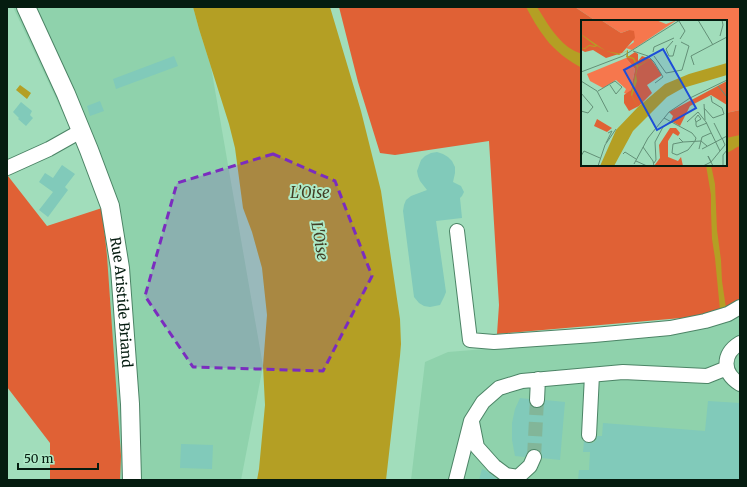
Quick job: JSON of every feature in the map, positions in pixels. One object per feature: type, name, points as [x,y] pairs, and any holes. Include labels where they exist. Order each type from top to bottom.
[{"type":"main road","name":"Rue Aristide Briand","points":[[26,7],[81,131],[110,206],[120,268],[130,404],[132,480]]},
{"type":"street","points":[[7,167],[49,149],[81,131]]},
{"type":"street","points":[[457,231],[470,340],[494,342],[670,328],[705,321],[728,314],[740,307]]},
{"type":"street","points":[[740,343],[733,347],[727,360],[727,368],[730,375],[740,384]]},
{"type":"street","points":[[456,480],[471,421],[483,402],[500,388],[522,381],[623,372],[707,376],[727,368]]},
{"type":"street","points":[[589,435],[592,375]]},
{"type":"street","points":[[537,400],[538,379]]},
{"type":"street","points":[[471,421],[477,446],[494,466],[506,475],[518,477],[530,466],[534,457]]},
{"type":"highlighted area","points":[[273,154],[335,181],[372,276],[323,371],[193,367],[145,296],[177,183]]},
{"type":"shaded area","points":[[13,7],[193,7],[211,67],[263,366],[241,480],[118,480],[102,208],[68,124]]},
{"type":"shaded area","points":[[339,7],[575,7],[594,20],[581,20],[581,166],[727,166],[727,113],[740,110],[740,300],[716,315],[497,334],[499,305],[489,141],[395,155],[380,153],[358,82]]},
{"type":"shaded area","points":[[575,7],[740,7],[740,110],[727,113],[727,20],[594,20]]},
{"type":"shaded area","points":[[7,176],[47,226],[102,208],[107,256],[121,456],[120,480],[50,480],[50,443],[7,387]]},
{"type":"shaded area","points":[[740,315],[740,480],[411,480],[425,362],[448,352],[647,336]]},
{"type":"water","name":"L’Oise","points":[[193,7],[330,7],[361,111],[381,191],[400,319],[400,356],[386,480],[257,480],[265,405],[263,366],[267,315],[262,268],[252,232],[243,208],[235,148],[229,124]]},
{"type":"water","points":[[526,7],[537,7],[563,43],[581,54],[581,67],[554,48],[538,27]]},
{"type":"water","points":[[20,85],[31,93],[27,99],[16,90]]},
{"type":"water","points":[[740,135],[740,146],[727,153],[727,138]]},
{"type":"water","points":[[706,166],[711,166],[715,184],[717,230],[726,308],[720,310],[712,239],[711,195]]},
{"type":"building","points":[[174,56],[178,66],[116,89],[113,79]]},
{"type":"building","points":[[100,101],[104,111],[90,116],[87,106]]},
{"type":"building","points":[[21,102],[32,111],[30,115],[33,118],[26,126],[13,112]]},
{"type":"building","points":[[437,152],[448,157],[452,161],[455,167],[453,182],[461,186],[464,192],[460,198],[462,218],[436,221],[446,292],[440,305],[430,307],[419,303],[414,297],[403,211],[406,200],[411,196],[427,190],[420,181],[417,171],[421,160],[425,156]]},
{"type":"building","points":[[62,165],[75,174],[65,187],[68,190],[48,217],[39,210],[53,192],[39,182],[45,173],[53,178]]},
{"type":"building","points":[[520,398],[529,399],[530,404],[536,408],[541,407],[545,400],[565,402],[560,460],[542,458],[541,452],[537,449],[529,450],[525,457],[515,456],[512,440],[512,423],[515,409]]},
{"type":"building","points":[[708,401],[740,403],[740,480],[578,480],[579,470],[589,470],[590,452],[583,452],[584,441],[593,443],[597,436],[602,436],[603,423],[705,431]]},
{"type":"building","points":[[181,444],[213,445],[212,469],[180,468]]},
{"type":"building","points":[[482,469],[487,471],[498,480],[479,480]]},
{"type":"tunnel","points":[[534,457],[537,400]]},
{"type":"water label","name":"L'Oise","points":[[320,241]]}]
